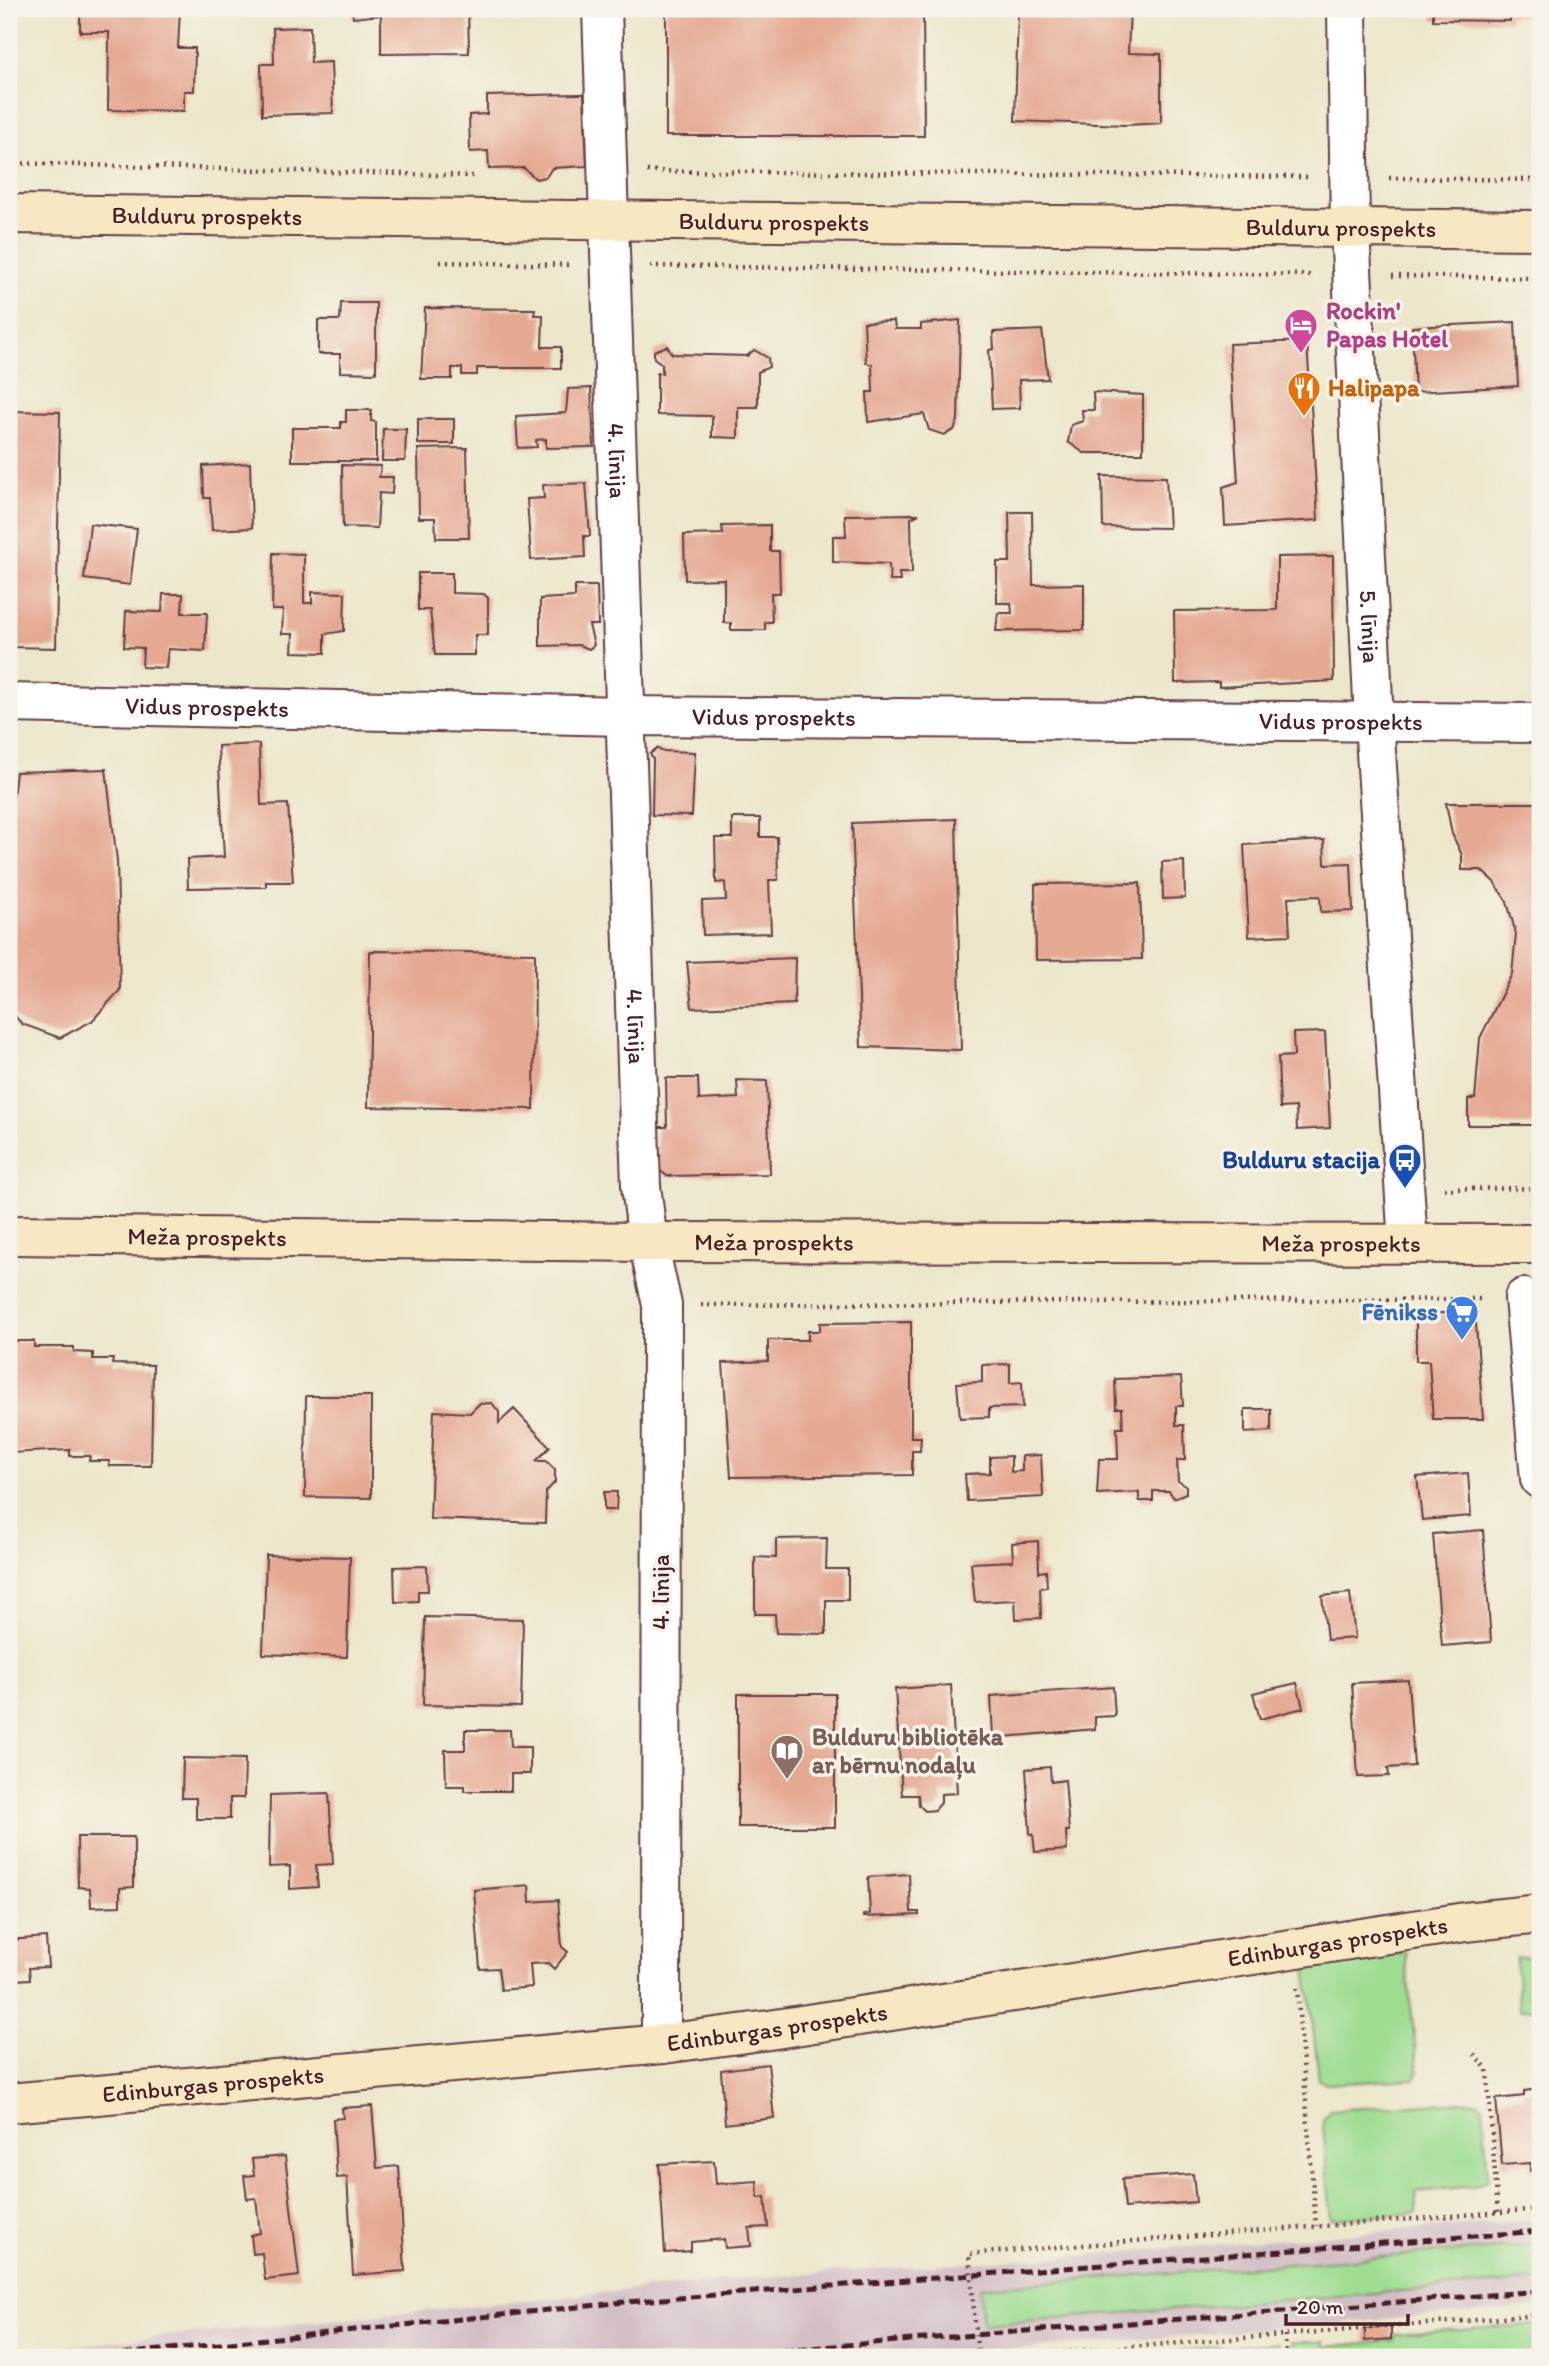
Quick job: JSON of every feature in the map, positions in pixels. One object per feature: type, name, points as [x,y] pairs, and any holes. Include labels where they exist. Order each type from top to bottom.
[{"type":"street","name":"4. līnija","points":[[603,9],[641,1186],[648,1242],[662,1305],[663,2044]]},
{"type":"street","name":"5. līnija","points":[[1346,9],[1350,228],[1374,722],[1408,1244]]},
{"type":"street","name":"Bulduru prospekts","points":[[9,214],[271,219],[609,219],[1540,230]]},
{"type":"street","name":"Vidus prospekts","points":[[9,703],[625,716],[1540,723]]},
{"type":"street","name":"Meža prospekts","points":[[9,1236],[648,1242],[1540,1244]]},
{"type":"street","points":[[1524,1298],[1540,1479]]},
{"type":"street","name":"Edinburgas prospekts","points":[[9,2103],[663,2044],[769,2030],[1465,1922],[1540,1914]]},
{"type":"path","points":[[9,163],[471,174],[484,179]]},
{"type":"path","points":[[608,171],[1540,180]]},
{"type":"path","points":[[432,262],[1540,278]]},
{"type":"path","points":[[1405,1190],[1540,1188]]},
{"type":"path","points":[[662,1305],[1524,1298]]},
{"type":"path","points":[[1294,1949],[1316,2226]]},
{"type":"path","points":[[1474,2054],[1487,2069],[1498,2212]]},
{"type":"path","points":[[978,2357],[970,2254],[1540,2209]]},
{"type":"path","points":[[1000,2357],[1540,2315]]},
{"type":"path","points":[[1285,2335],[1286,2357]]},
{"type":"shaded area","points":[[1540,2219],[1540,2307],[922,2357],[9,2357],[9,2352],[752,2278]]},
{"type":"green space","points":[[1405,1952],[1418,2072],[1413,2079],[1325,2084],[1319,2079],[1306,1967]]},
{"type":"green space","points":[[1540,1956],[1540,2008],[1519,2010],[1516,1958]]},
{"type":"green space","points":[[1478,2101],[1483,2106],[1488,2179],[1475,2186],[1416,2192],[1417,2213],[1331,2219],[1323,2126],[1323,2120],[1330,2110]]},
{"type":"green space","points":[[1540,2245],[1540,2280],[983,2324],[980,2287]]},
{"type":"green space","points":[[1540,2324],[1540,2357],[1293,2357],[1291,2342],[1324,2342],[1325,2347],[1394,2340],[1394,2335]]},
{"type":"green space","points":[[1278,2343],[1279,2357],[1104,2357]]},
{"type":"building","points":[[80,9],[180,9],[178,48],[195,48],[194,91],[184,91],[184,111],[108,110],[109,32],[80,32]]},
{"type":"building","points":[[352,9],[468,9],[469,53],[381,54],[381,15],[353,18]]},
{"type":"building","points":[[666,9],[923,9],[924,136],[666,136]]},
{"type":"building","points":[[1018,9],[1130,9],[1128,53],[1161,54],[1161,123],[1127,125],[1015,121]]},
{"type":"building","points":[[1433,9],[1533,9],[1523,16],[1510,16],[1510,21],[1433,20]]},
{"type":"building","points":[[310,27],[311,63],[331,62],[333,113],[262,115],[261,64],[274,64],[273,28]]},
{"type":"building","points":[[584,94],[587,166],[552,168],[546,177],[536,179],[524,168],[489,169],[488,151],[470,152],[469,115],[487,114],[487,96]]},
{"type":"building","points":[[341,303],[376,303],[376,373],[340,372],[340,354],[318,354],[318,320],[340,320]]},
{"type":"building","points":[[425,308],[535,309],[534,315],[543,315],[542,347],[561,347],[561,368],[477,368],[477,375],[462,375],[462,368],[452,368],[452,379],[421,379]]},
{"type":"building","points":[[960,320],[958,420],[954,430],[944,435],[929,430],[924,414],[868,422],[867,392],[873,392],[872,364],[866,363],[864,322],[894,321],[895,329],[921,329],[921,324]]},
{"type":"building","points":[[1515,322],[1518,386],[1415,392],[1412,327]]},
{"type":"building","points":[[1042,330],[1048,379],[1019,380],[1020,408],[992,409],[989,350],[994,349],[993,332]]},
{"type":"building","points":[[1307,341],[1318,520],[1225,526],[1223,487],[1238,482],[1229,344]]},
{"type":"building","points":[[667,346],[672,354],[747,356],[754,350],[768,358],[769,367],[758,372],[758,407],[738,407],[738,438],[712,437],[712,416],[657,415],[657,373],[662,373],[662,364],[654,358],[654,351]]},
{"type":"building","points":[[591,388],[594,447],[546,448],[546,439],[536,440],[537,447],[518,448],[516,416],[566,413],[568,389]]},
{"type":"building","points":[[1093,392],[1143,395],[1143,453],[1084,453],[1068,442],[1071,425],[1083,421],[1082,410],[1094,410]]},
{"type":"building","points":[[346,410],[371,410],[371,421],[376,422],[376,461],[292,461],[292,428],[341,428],[341,422],[346,422]]},
{"type":"building","points":[[9,411],[60,412],[56,648],[9,647]]},
{"type":"building","points":[[418,419],[454,419],[454,444],[418,444]]},
{"type":"building","points":[[383,429],[406,429],[405,461],[382,461]]},
{"type":"building","points":[[467,448],[469,538],[436,538],[435,518],[419,518],[418,449]]},
{"type":"building","points":[[250,463],[252,528],[212,530],[210,498],[204,498],[203,466]]},
{"type":"building","points":[[342,465],[381,466],[379,477],[393,477],[392,494],[379,493],[377,528],[343,527]]},
{"type":"building","points":[[1102,476],[1166,477],[1169,528],[1103,527]]},
{"type":"building","points":[[586,483],[590,536],[584,536],[585,557],[531,560],[527,499],[544,498],[543,485]]},
{"type":"building","points":[[1009,512],[1032,512],[1033,585],[1084,584],[1084,630],[996,631],[998,613],[1012,613],[1011,603],[997,603],[997,562],[1010,562]]},
{"type":"building","points":[[919,514],[911,518],[912,573],[899,573],[900,581],[890,581],[889,564],[833,562],[833,536],[846,536],[845,515]]},
{"type":"building","points":[[90,524],[137,529],[130,585],[84,579]]},
{"type":"building","points":[[770,525],[770,551],[779,551],[780,593],[771,593],[772,622],[765,622],[765,630],[731,630],[731,623],[724,623],[724,579],[685,580],[684,535],[723,534],[722,526]]},
{"type":"building","points":[[273,553],[304,554],[304,603],[312,603],[312,592],[345,593],[344,631],[325,634],[325,653],[292,652],[293,634],[282,634],[283,610],[272,610]]},
{"type":"building","points":[[1333,556],[1334,681],[1219,687],[1219,682],[1175,683],[1174,611],[1277,610],[1277,557]]},
{"type":"building","points":[[418,573],[452,573],[452,593],[484,594],[488,598],[488,635],[475,635],[475,655],[435,655],[430,610],[418,610]]},
{"type":"building","points":[[575,586],[597,586],[598,625],[589,625],[594,645],[589,649],[579,645],[540,646],[540,599],[575,597]]},
{"type":"building","points":[[163,594],[183,594],[182,613],[207,613],[205,651],[168,649],[166,668],[142,667],[143,648],[124,647],[126,611],[162,612]]},
{"type":"building","points":[[259,744],[261,805],[288,804],[293,882],[266,882],[266,887],[188,888],[187,859],[224,857],[218,746]]},
{"type":"building","points":[[657,748],[661,751],[695,752],[692,816],[652,815],[653,759],[650,754]]},
{"type":"building","points":[[106,769],[117,861],[120,990],[92,1021],[60,1038],[22,1024],[9,1010],[9,833],[16,772]]},
{"type":"building","points":[[1446,803],[1540,803],[1540,1125],[1468,1125],[1468,1099],[1475,1099],[1480,1038],[1512,974],[1516,934],[1507,902],[1494,882],[1481,870],[1462,870],[1462,855],[1452,834]]},
{"type":"building","points":[[732,818],[760,818],[760,837],[777,837],[778,880],[769,880],[771,933],[703,935],[702,901],[726,900],[725,882],[716,883],[715,838],[732,838]]},
{"type":"building","points":[[956,819],[961,1050],[861,1047],[852,823]]},
{"type":"building","points":[[1324,840],[1325,864],[1351,863],[1353,911],[1321,912],[1320,896],[1288,897],[1290,935],[1249,937],[1244,845]]},
{"type":"building","points":[[1184,861],[1185,898],[1163,899],[1162,862]]},
{"type":"building","points":[[1140,883],[1142,959],[1036,960],[1035,884]]},
{"type":"building","points":[[370,951],[535,953],[534,1109],[368,1107]]},
{"type":"building","points":[[795,958],[794,1004],[692,1008],[687,962]]},
{"type":"building","points":[[1325,1032],[1330,1128],[1297,1130],[1296,1107],[1280,1108],[1278,1057],[1294,1056],[1293,1033]]},
{"type":"building","points":[[666,1078],[698,1078],[699,1100],[738,1098],[737,1080],[767,1081],[770,1174],[667,1176],[658,1169],[657,1127],[667,1127]]},
{"type":"building","points":[[1416,1313],[1465,1313],[1476,1324],[1483,1419],[1433,1419],[1429,1361],[1416,1361]]},
{"type":"building","points":[[911,1322],[911,1437],[921,1437],[920,1451],[912,1451],[912,1475],[731,1477],[723,1363],[768,1361],[768,1340],[808,1340],[808,1331],[820,1331],[820,1323]]},
{"type":"building","points":[[12,1341],[34,1341],[34,1347],[74,1347],[74,1352],[93,1353],[93,1359],[113,1359],[112,1364],[153,1365],[151,1466],[109,1466],[109,1461],[89,1461],[90,1456],[70,1456],[70,1450],[9,1453],[9,1364]]},
{"type":"building","points":[[1010,1364],[1010,1383],[1022,1382],[1023,1407],[989,1408],[989,1417],[960,1418],[957,1383],[982,1382],[982,1365]]},
{"type":"building","points":[[1181,1377],[1183,1406],[1176,1406],[1176,1425],[1184,1425],[1185,1460],[1177,1460],[1178,1481],[1186,1486],[1186,1493],[1174,1498],[1169,1491],[1153,1491],[1153,1501],[1139,1501],[1139,1492],[1097,1494],[1099,1459],[1118,1459],[1117,1428],[1123,1428],[1122,1408],[1116,1408],[1115,1379]]},
{"type":"building","points":[[306,1396],[371,1396],[371,1498],[305,1497]]},
{"type":"building","points":[[492,1403],[499,1412],[499,1423],[514,1409],[550,1447],[536,1461],[546,1461],[555,1470],[555,1482],[546,1492],[545,1523],[430,1519],[434,1411],[470,1413],[479,1404]]},
{"type":"building","points":[[1245,1409],[1271,1409],[1271,1431],[1245,1433]]},
{"type":"building","points":[[1041,1455],[1043,1497],[967,1501],[965,1474],[990,1473],[990,1457],[1011,1456],[1011,1472],[1022,1471],[1022,1456]]},
{"type":"building","points":[[1468,1473],[1471,1516],[1422,1520],[1417,1477]]},
{"type":"building","points":[[604,1492],[617,1492],[616,1510],[604,1510]]},
{"type":"building","points":[[1483,1530],[1491,1642],[1442,1646],[1433,1534]]},
{"type":"building","points":[[827,1538],[826,1569],[848,1569],[848,1600],[826,1600],[826,1634],[776,1633],[775,1614],[755,1614],[755,1557],[776,1558],[776,1539]]},
{"type":"building","points":[[1038,1541],[1039,1572],[1046,1571],[1047,1587],[1040,1588],[1041,1618],[1016,1619],[1015,1600],[975,1602],[971,1563],[1013,1561],[1012,1543]]},
{"type":"building","points":[[266,1555],[350,1557],[347,1657],[263,1654]]},
{"type":"building","points":[[427,1566],[428,1591],[418,1591],[418,1601],[395,1602],[394,1567]]},
{"type":"building","points":[[1350,1593],[1355,1638],[1327,1640],[1322,1596]]},
{"type":"building","points":[[425,1617],[523,1619],[521,1707],[423,1705]]},
{"type":"building","points":[[1408,1680],[1414,1766],[1388,1768],[1389,1776],[1358,1777],[1352,1683]]},
{"type":"building","points":[[1297,1683],[1303,1708],[1260,1719],[1253,1693]]},
{"type":"building","points":[[951,1685],[957,1793],[941,1794],[941,1803],[935,1810],[925,1811],[919,1805],[918,1795],[902,1795],[895,1689]]},
{"type":"building","points":[[1113,1687],[1115,1716],[1095,1717],[1095,1729],[993,1738],[991,1696]]},
{"type":"building","name":"Bulduru bibliotēka ar bērnu nodaļu","points":[[738,1694],[835,1694],[835,1827],[738,1827]]},
{"type":"building","points":[[465,1730],[510,1730],[511,1747],[530,1747],[530,1774],[511,1774],[511,1791],[465,1791],[465,1786],[446,1786],[445,1750],[465,1750]]},
{"type":"building","points":[[183,1758],[245,1759],[244,1798],[230,1798],[230,1819],[196,1819],[196,1798],[182,1798]]},
{"type":"building","points":[[1050,1767],[1051,1782],[1065,1780],[1069,1831],[1066,1831],[1067,1850],[1035,1852],[1033,1834],[1030,1834],[1026,1769]]},
{"type":"building","points":[[329,1793],[333,1864],[316,1865],[318,1887],[290,1889],[290,1866],[269,1867],[270,1795]]},
{"type":"building","points":[[77,1837],[134,1837],[134,1887],[120,1888],[120,1906],[91,1907],[90,1888],[78,1887]]},
{"type":"building","points":[[909,1874],[911,1912],[919,1912],[919,1915],[863,1917],[870,1914],[868,1877]]},
{"type":"building","points":[[529,1885],[530,1902],[558,1900],[562,1947],[568,1952],[554,1969],[548,1963],[530,1964],[532,1987],[501,1990],[498,1968],[480,1969],[474,1890]]},
{"type":"building","points":[[46,1937],[48,1967],[29,1968],[30,1979],[16,1980],[17,1999],[9,2000],[9,1940]]},
{"type":"building","points":[[768,2064],[774,2118],[725,2124],[721,2070]]},
{"type":"building","points":[[1540,2089],[1540,2170],[1530,2171],[1530,2163],[1502,2165],[1496,2099],[1524,2096],[1524,2091]]},
{"type":"building","points":[[372,2106],[377,2168],[399,2166],[405,2271],[353,2275],[347,2177],[337,2178],[333,2119],[343,2118],[342,2108]]},
{"type":"building","points":[[285,2156],[299,2276],[265,2280],[262,2253],[253,2254],[251,2235],[260,2233],[256,2198],[247,2199],[244,2176],[254,2175],[252,2159]]},
{"type":"building","points":[[714,2161],[716,2184],[757,2181],[758,2198],[765,2197],[768,2227],[749,2228],[751,2246],[725,2248],[724,2239],[691,2242],[691,2251],[665,2253],[659,2164]]},
{"type":"building","points":[[1193,2174],[1196,2202],[1125,2208],[1122,2179]]},
{"type":"building","points":[[1391,2327],[1391,2339],[1365,2341],[1365,2329]]},
{"type":"railway","points":[[93,2357],[626,2302],[1540,2231]]},
{"type":"railway","points":[[693,2357],[1540,2291]]},
{"type":"place","name":"Rockin' Papas Hotel","points":[[1301,355]]},
{"type":"place","name":"Halipapa","points":[[1304,418]]},
{"type":"place","name":"Bulduru stacija","points":[[1405,1190]]},
{"type":"place","name":"Fēnikss","points":[[1462,1342]]},
{"type":"place","name":"Bulduru bibliotēka ar bērnu nodaļu","points":[[787,1781]]}]
